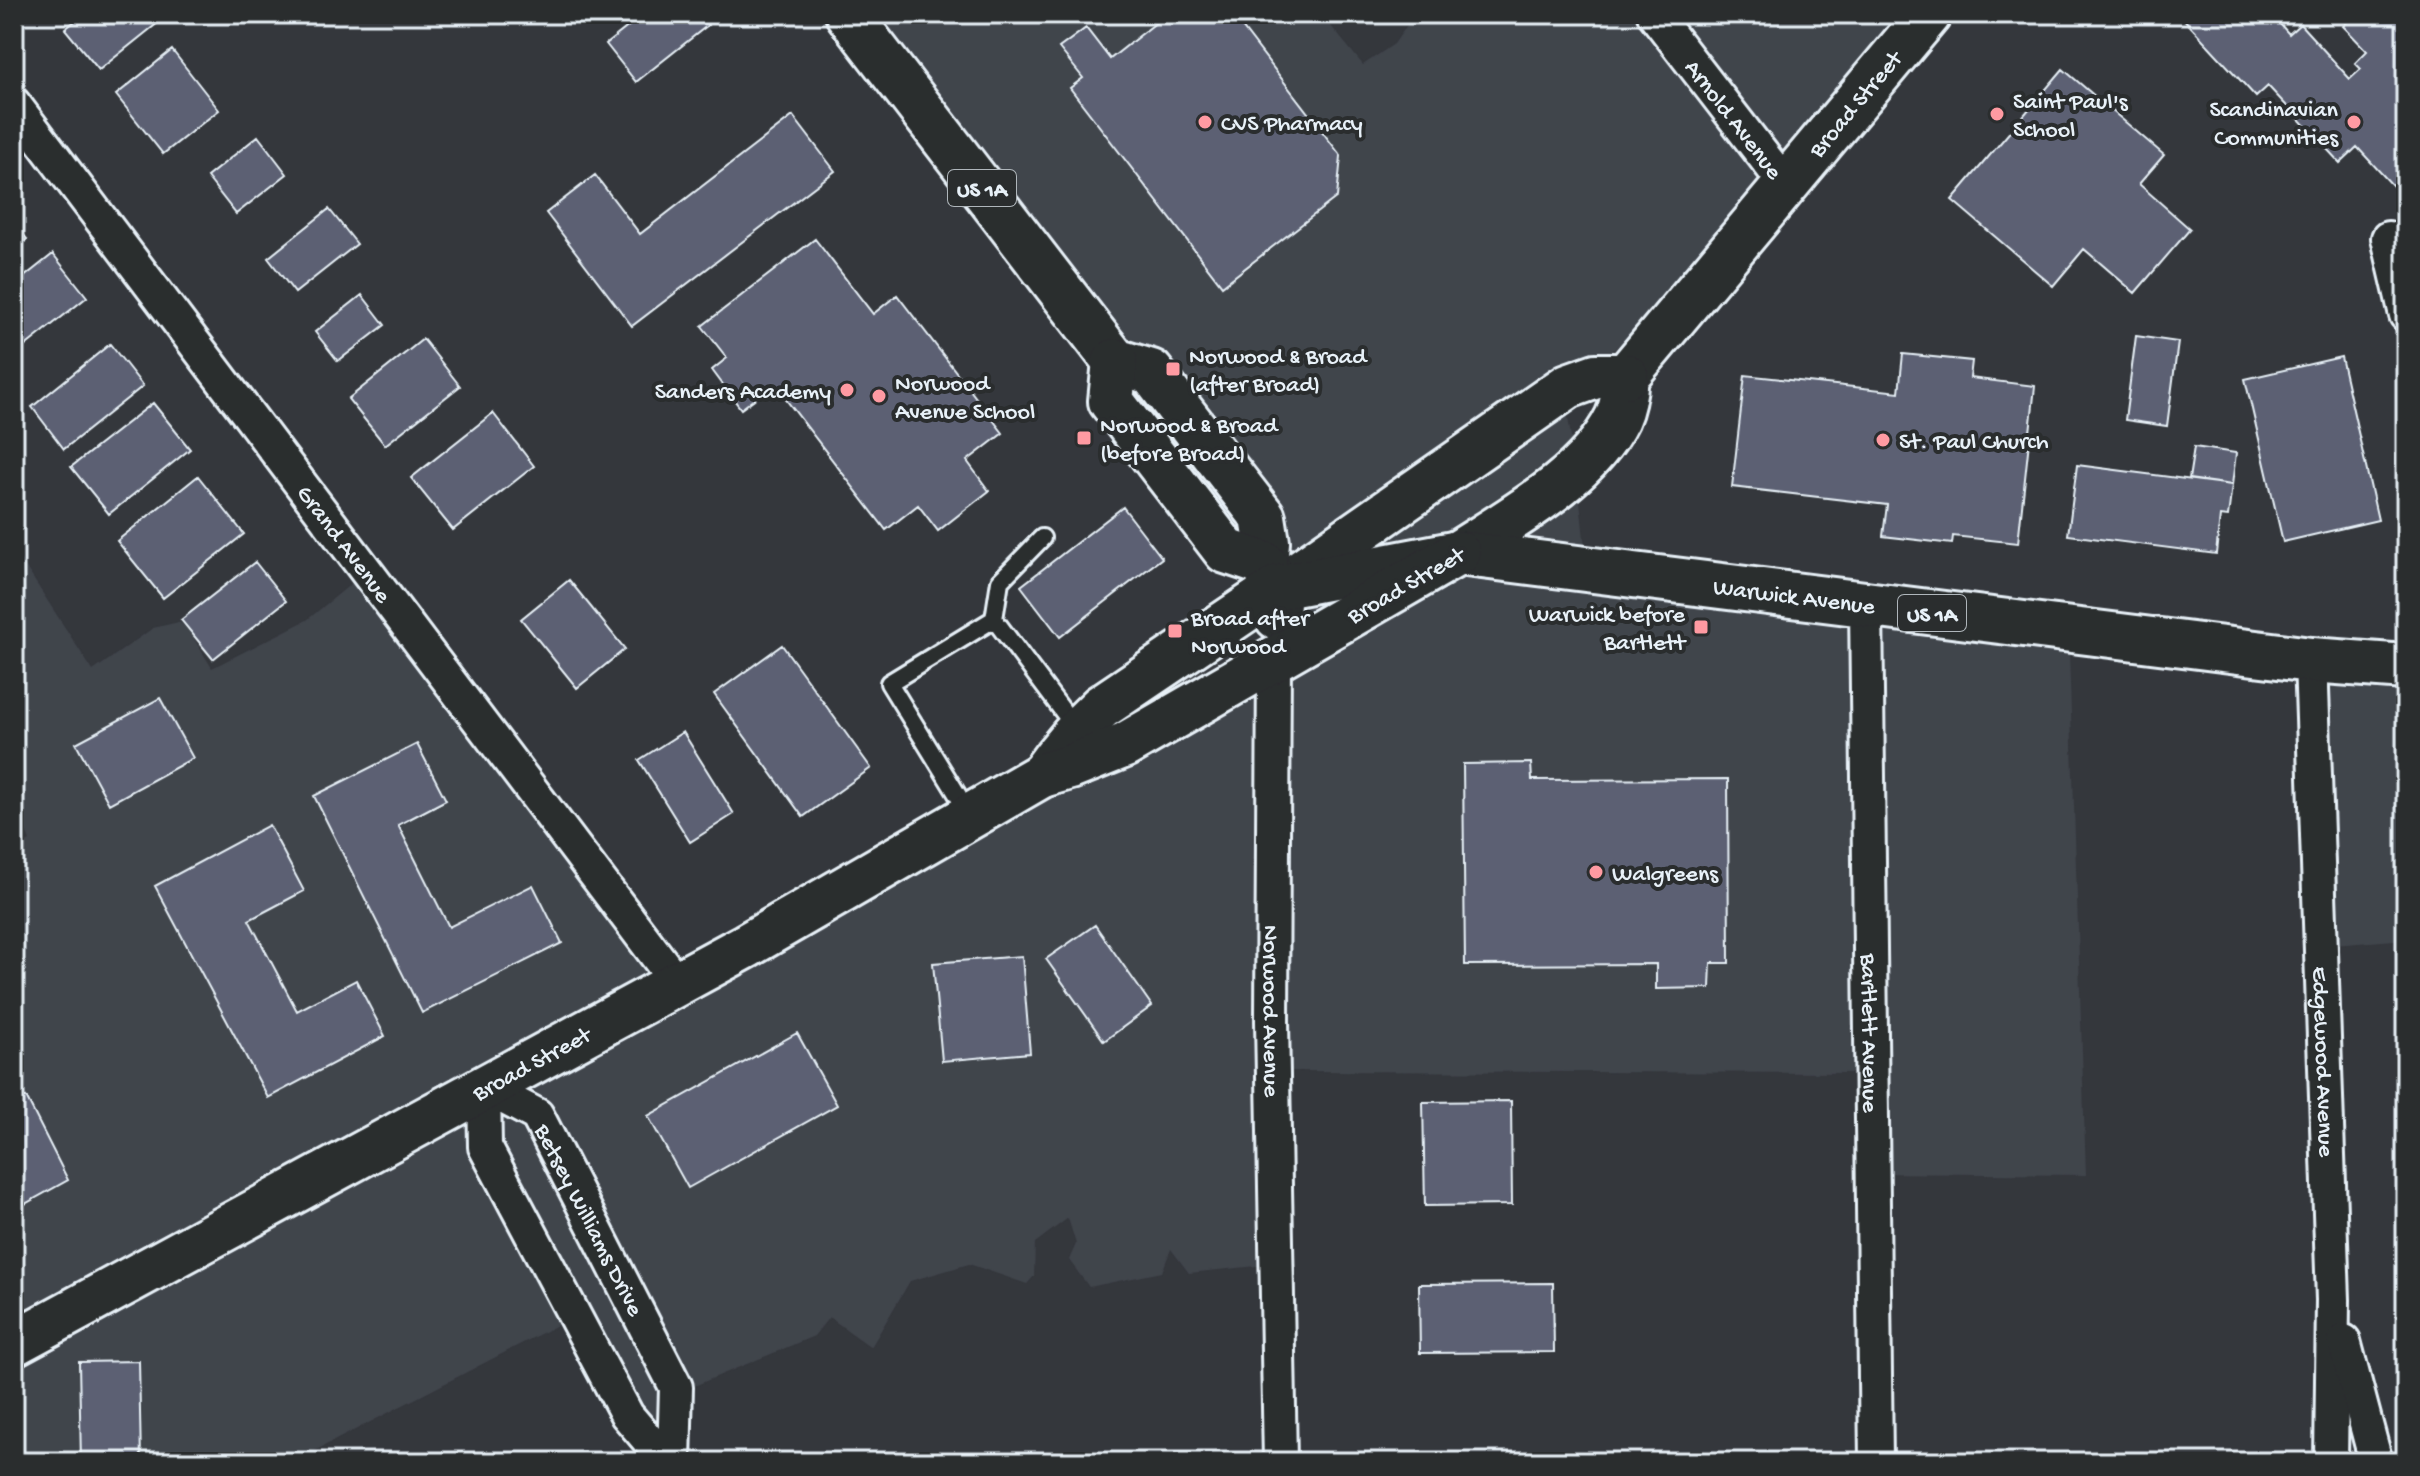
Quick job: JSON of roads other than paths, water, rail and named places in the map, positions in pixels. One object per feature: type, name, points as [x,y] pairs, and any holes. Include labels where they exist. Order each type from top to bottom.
[{"type":"main road","name":"US 1A","points":[[848,14],[1115,361],[1111,401],[1135,434],[1226,551],[1272,576]]},
{"type":"main road","name":"Broad Street","points":[[14,1343],[822,903],[1042,775],[1125,745],[1458,553],[1538,500],[1591,454],[1617,416],[1626,376],[1929,14]]},
{"type":"main road","name":"Broad Street","points":[[1042,775],[1077,730],[1101,707],[1272,576],[1568,386],[1596,376],[1626,376]]},
{"type":"main road","name":"Warwick Avenue","points":[[1272,576],[1458,553],[2311,660],[2406,667]]},
{"type":"main road","name":"Norwood Avenue","points":[[1272,576],[1274,659]]},
{"type":"street","name":"Arnold Avenue","points":[[1654,14],[1786,185]]},
{"type":"street","name":"Grand Avenue","points":[[14,104],[677,983]]},
{"type":"street","points":[[2388,238],[2406,315]]},
{"type":"street","name":"Bartlett Avenue","points":[[1866,605],[1876,1462]]},
{"type":"street","name":"Norwood Avenue","points":[[1274,659],[1272,1021],[1280,1462]]},
{"type":"street","name":"Edgewood Avenue","points":[[2311,660],[2333,1300],[2331,1462]]},
{"type":"street","points":[[484,1087],[485,1147],[627,1415],[667,1462]]},
{"type":"street","name":"Betsey Williams Drive","points":[[484,1087],[537,1115],[676,1387],[674,1462]]},
{"type":"street","points":[[2333,1300],[2376,1462]]},
{"type":"lane","points":[[1042,538],[1000,581],[994,619],[1077,730]]},
{"type":"lane","points":[[971,816],[889,683],[994,619]]},
{"type":"place","name":"Saint Paul's School","points":[[1997,114]]},
{"type":"place","name":"CVS Pharmacy","points":[[1205,122]]},
{"type":"place","name":"Scandinavian Communities","points":[[2354,122]]},
{"type":"place","name":"Norwood & Broad (after Broad)","points":[[1173,369]]},
{"type":"place","name":"Sanders Academy","points":[[847,390]]},
{"type":"place","name":"Norwood Avenue School","points":[[879,396]]},
{"type":"place","name":"Norwood & Broad (before Broad)","points":[[1084,438]]},
{"type":"place","name":"St. Paul Church","points":[[1883,440]]},
{"type":"place","name":"Warwick before Bartlett","points":[[1701,627]]},
{"type":"place","name":"Broad after Norwood","points":[[1175,631]]},
{"type":"place","name":"Walgreens","points":[[1596,872]]}]
